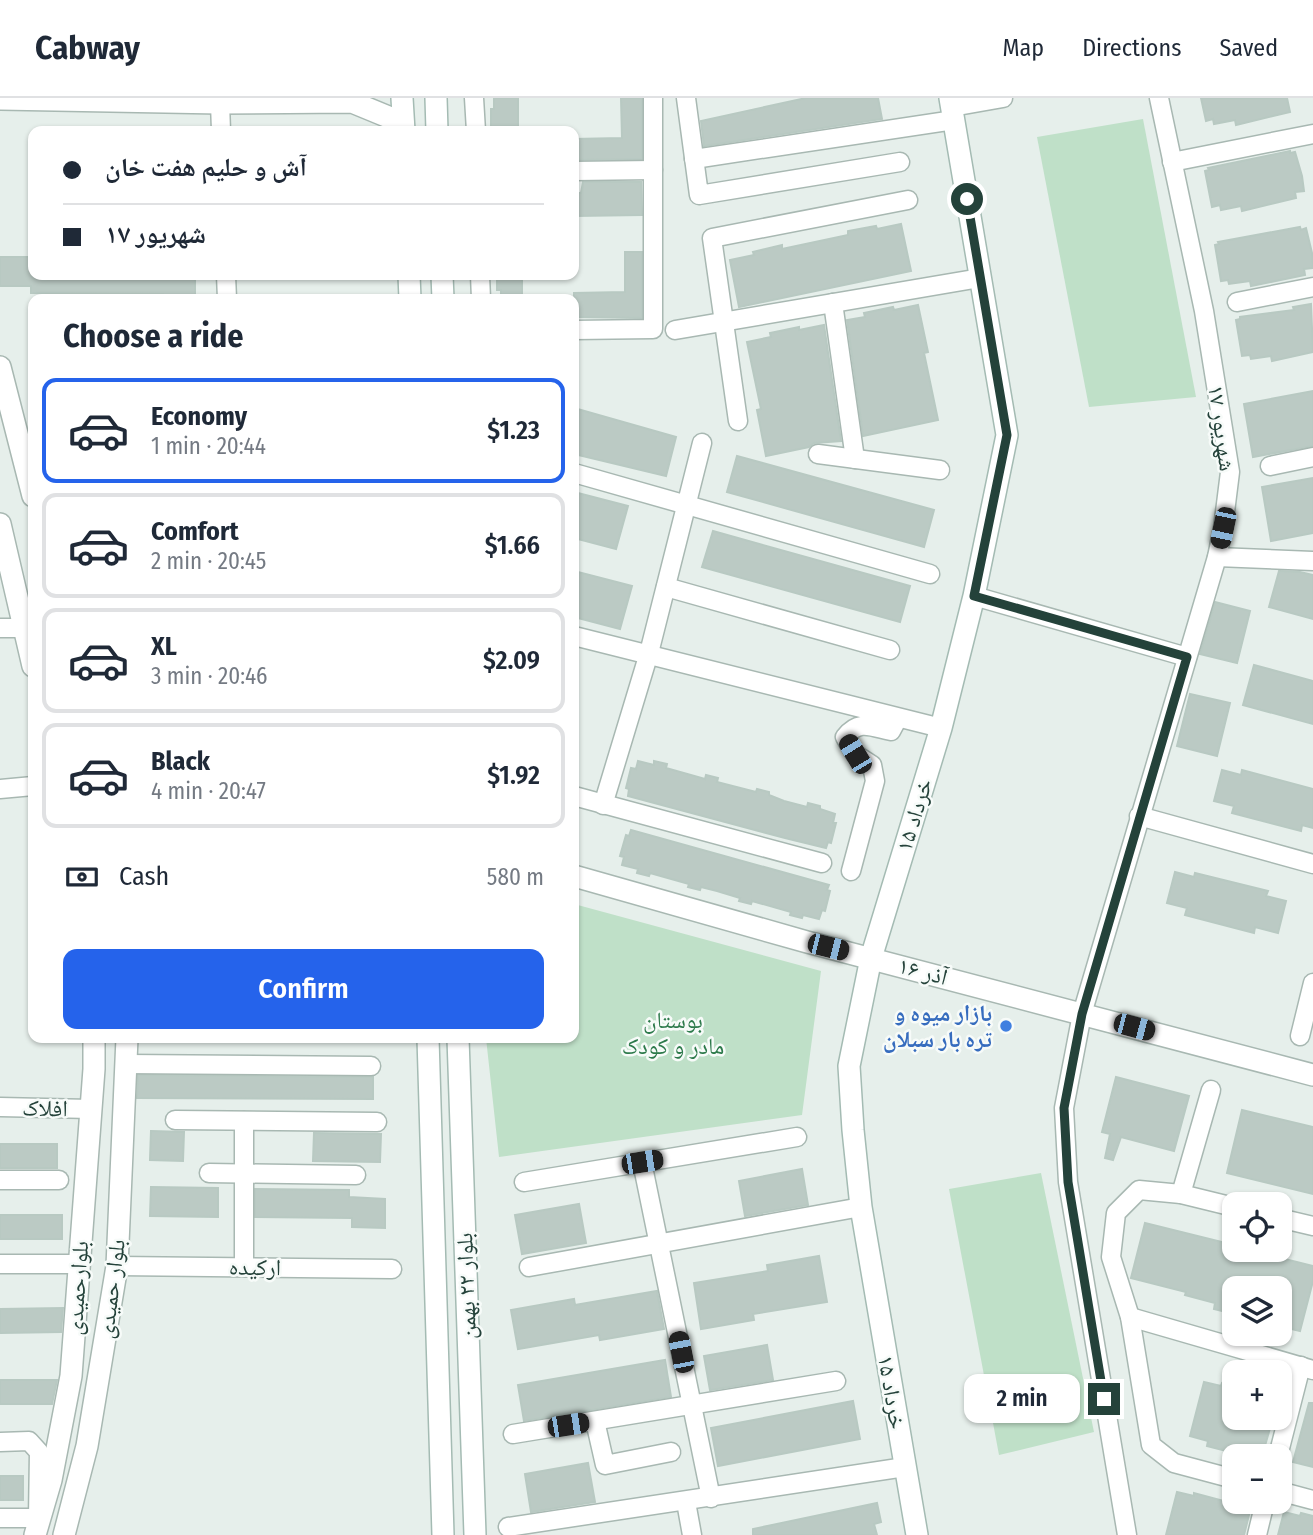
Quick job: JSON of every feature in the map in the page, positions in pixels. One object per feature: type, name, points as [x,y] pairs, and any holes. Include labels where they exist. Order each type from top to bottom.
[{"type":"main road","points":[[402,98],[403,126]]},
{"type":"main road","points":[[436,98],[437,126]]},
{"type":"main road","points":[[0,99],[220,103],[352,100],[401,126]]},
{"type":"main road","name":"۱۵ خرداد","points":[[917,1535],[861,1207],[849,1066],[871,958],[940,728],[974,596],[1007,435],[952,108]]},
{"type":"main road","points":[[0,367],[28,476]]},
{"type":"main road","points":[[0,524],[28,645]]},
{"type":"main road","name":"۱۶ آذر","points":[[579,877],[807,942],[1313,1075]]},
{"type":"main road","name":"بلوارحمیدی","points":[[35,1535],[51,1480],[71,1376],[94,1043]]},
{"type":"main road","name":"بلوار حمیدی","points":[[64,1535],[88,1446],[117,1266],[127,1043]]},
{"type":"main road","name":"بلوار ۲۲ بهمن","points":[[428,1043],[443,1535]]},
{"type":"main road","name":"بلوار ۲۲ بهمن","points":[[458,1043],[475,1535]]},
{"type":"main road","points":[[437,1347],[468,1346]]},
{"type":"street","points":[[474,98],[476,126]]},
{"type":"street","points":[[579,330],[653,329],[653,98]]},
{"type":"street","points":[[686,98],[699,195],[900,162]]},
{"type":"street","points":[[694,159],[1003,98]]},
{"type":"street","name":"۱۷ شهریور","points":[[1127,1535],[1068,1182],[1064,1108],[1082,1014],[1217,557],[1230,472],[1204,311],[1159,98]]},
{"type":"street","points":[[220,103],[221,126]]},
{"type":"street","points":[[1172,162],[1313,134]]},
{"type":"street","points":[[579,171],[653,170]]},
{"type":"street","points":[[738,421],[712,238],[908,200]]},
{"type":"street","points":[[675,330],[980,278]]},
{"type":"street","points":[[1237,302],[1313,287]]},
{"type":"street","points":[[833,303],[855,459]]},
{"type":"street","points":[[603,805],[649,653],[702,443]]},
{"type":"street","points":[[818,454],[940,470]]},
{"type":"street","points":[[1270,466],[1313,457]]},
{"type":"street","points":[[579,474],[930,574]]},
{"type":"street","points":[[1217,557],[1313,561]]},
{"type":"street","points":[[666,587],[890,650]]},
{"type":"street","points":[[974,596],[1187,657]]},
{"type":"street","points":[[0,628],[24,628]]},
{"type":"street","points":[[579,637],[940,728]]},
{"type":"street","points":[[851,871],[875,781],[872,765],[855,754],[845,737],[852,729],[864,725],[891,731],[898,718]]},
{"type":"street","points":[[0,789],[28,786]]},
{"type":"street","points":[[579,798],[822,863]]},
{"type":"street","points":[[1139,816],[1313,864]]},
{"type":"street","points":[[1300,1036],[1313,983]]},
{"type":"street","points":[[125,1064],[371,1066]]},
{"type":"street","points":[[1181,1194],[1211,1090]]},
{"type":"street","name":"افلاک","points":[[0,1107],[91,1110]]},
{"type":"street","points":[[175,1119],[377,1122]]},
{"type":"street","points":[[244,1121],[244,1267]]},
{"type":"street","points":[[524,1182],[797,1137]]},
{"type":"street","points":[[642,1162],[711,1498]]},
{"type":"street","points":[[209,1173],[356,1175]]},
{"type":"street","points":[[0,1180],[59,1180]]},
{"type":"street","points":[[1222,1204],[1181,1194],[1139,1190],[1116,1213],[1111,1257],[1130,1317],[1151,1445],[1174,1463],[1222,1476]]},
{"type":"street","points":[[529,1268],[861,1207]]},
{"type":"street","points":[[1292,1221],[1313,1226]]},
{"type":"street","points":[[0,1264],[78,1264]]},
{"type":"street","name":"ارکیده","points":[[117,1266],[392,1269]]},
{"type":"street","points":[[1130,1317],[1307,1368],[1282,1444]]},
{"type":"street","points":[[513,1434],[836,1381]]},
{"type":"street","points":[[595,1421],[605,1465],[671,1452]]},
{"type":"street","points":[[0,1442],[29,1441],[40,1452],[38,1518],[0,1518]]},
{"type":"street","points":[[508,1527],[905,1467]]},
{"type":"street","points":[[1292,1494],[1313,1500]]},
{"type":"street","points":[[686,1502],[692,1535]]},
{"type":"street","points":[[1256,1535],[1262,1514]]},
{"type":"green space","points":[[1143,119],[1196,397],[1089,407],[1037,137]]},
{"type":"green space","name":"بوستان مادر و کودک","points":[[579,905],[821,971],[802,1115],[499,1157],[487,1043],[579,1043]]},
{"type":"green space","points":[[1041,1173],[1094,1432],[999,1455],[949,1189]]},
{"type":"building","points":[[494,98],[518,98],[518,126],[491,126],[491,109],[494,109]]},
{"type":"building","points":[[621,98],[642,98],[642,159],[579,160],[579,139],[622,138]]},
{"type":"building","points":[[806,98],[878,98],[882,119],[704,146],[701,121]]},
{"type":"building","points":[[1201,98],[1287,98],[1290,112],[1236,125],[1235,120],[1214,124],[1213,119],[1206,121]]},
{"type":"building","points":[[1295,152],[1304,191],[1295,192],[1296,198],[1242,211],[1241,206],[1221,210],[1220,205],[1212,207],[1205,171],[1209,170],[1208,168]]},
{"type":"building","points":[[583,182],[641,182],[642,215],[579,216]]},
{"type":"building","points":[[901,224],[911,271],[739,307],[730,260],[782,245],[782,249],[848,235],[848,231]]},
{"type":"building","points":[[1300,227],[1301,230],[1306,228],[1312,253],[1313,268],[1304,269],[1305,275],[1251,286],[1250,281],[1229,284],[1228,280],[1221,281],[1215,245],[1219,244],[1218,242]]},
{"type":"building","points":[[625,252],[642,252],[642,318],[579,317],[579,294],[574,293],[625,292]]},
{"type":"building","points":[[0,257],[28,257],[28,280],[195,280],[195,294],[31,293],[31,286],[0,286]]},
{"type":"building","points":[[497,280],[522,280],[522,294],[501,294],[501,290],[497,290]]},
{"type":"building","points":[[1311,304],[1313,352],[1272,361],[1271,356],[1251,359],[1250,355],[1242,356],[1236,320],[1240,317],[1294,310],[1293,307]]},
{"type":"building","points":[[918,305],[928,352],[924,353],[938,420],[863,436],[847,320],[865,317],[864,313]]},
{"type":"building","points":[[824,325],[841,441],[814,443],[809,447],[766,456],[757,410],[761,409],[747,342],[771,337],[770,333]]},
{"type":"building","points":[[1313,391],[1313,446],[1253,457],[1244,404]]},
{"type":"building","points":[[579,409],[676,437],[666,476],[579,455]]},
{"type":"building","points":[[737,456],[934,510],[924,547],[727,492]]},
{"type":"building","points":[[1313,478],[1313,533],[1271,541],[1262,487]]},
{"type":"building","points":[[579,493],[628,506],[616,549],[579,539]]},
{"type":"building","points":[[713,531],[910,586],[900,622],[702,567]]},
{"type":"building","points":[[1279,571],[1313,575],[1313,619],[1269,607]]},
{"type":"building","points":[[579,572],[632,586],[620,629],[579,618]]},
{"type":"building","points":[[1215,602],[1250,611],[1237,663],[1200,654]]},
{"type":"building","points":[[1254,665],[1313,681],[1313,724],[1243,705]]},
{"type":"building","points":[[1190,694],[1230,703],[1217,756],[1177,746]]},
{"type":"building","points":[[638,761],[654,765],[654,761],[667,764],[666,768],[705,779],[706,775],[718,778],[717,782],[756,792],[757,789],[769,792],[769,795],[784,801],[807,807],[808,803],[820,806],[820,809],[835,814],[833,823],[836,823],[831,843],[828,842],[826,848],[628,796],[629,789],[626,788],[631,768],[636,769]]},
{"type":"building","points":[[1222,770],[1241,775],[1242,770],[1313,789],[1313,828],[1302,825],[1301,831],[1232,813],[1234,806],[1214,801]]},
{"type":"building","points":[[631,830],[829,885],[825,911],[822,910],[819,919],[803,915],[802,918],[790,915],[791,912],[752,901],[751,904],[739,901],[740,898],[717,891],[688,887],[689,884],[650,873],[649,876],[637,873],[638,869],[622,865],[624,857],[620,856],[626,835],[629,836]]},
{"type":"building","points":[[1175,872],[1194,877],[1195,873],[1268,891],[1266,896],[1286,901],[1278,933],[1255,927],[1254,933],[1185,915],[1187,908],[1167,903]]},
{"type":"building","points":[[138,1075],[373,1077],[373,1099],[137,1098]]},
{"type":"building","points":[[1116,1077],[1189,1096],[1174,1151],[1121,1137],[1113,1160],[1105,1158],[1110,1134],[1102,1132]]},
{"type":"building","points":[[1242,1110],[1313,1127],[1313,1194],[1227,1173]]},
{"type":"building","points":[[151,1131],[184,1132],[183,1161],[150,1160]]},
{"type":"building","points":[[314,1133],[381,1134],[380,1162],[313,1161]]},
{"type":"building","points":[[0,1144],[57,1144],[57,1168],[0,1168]]},
{"type":"building","points":[[802,1169],[808,1205],[745,1216],[739,1181]]},
{"type":"building","points":[[151,1187],[218,1188],[218,1217],[150,1216]]},
{"type":"building","points":[[255,1189],[349,1190],[349,1197],[385,1199],[385,1228],[352,1227],[352,1218],[255,1217]]},
{"type":"building","points":[[579,1204],[586,1243],[522,1254],[515,1215]]},
{"type":"building","points":[[0,1215],[62,1215],[62,1239],[0,1239]]},
{"type":"building","points":[[1145,1223],[1222,1242],[1222,1262],[1292,1261],[1313,1266],[1313,1281],[1300,1331],[1292,1329],[1292,1276],[1222,1276],[1222,1311],[1214,1309],[1215,1303],[1185,1295],[1186,1292],[1131,1278]]},
{"type":"building","points":[[819,1256],[827,1302],[753,1314],[754,1320],[701,1329],[694,1283],[768,1271],[767,1265]]},
{"type":"building","points":[[657,1291],[664,1329],[600,1340],[599,1335],[518,1349],[511,1310],[574,1299],[575,1305]]},
{"type":"building","points":[[63,1308],[61,1332],[0,1333],[0,1309]]},
{"type":"building","points":[[767,1345],[773,1380],[710,1390],[704,1356]]},
{"type":"building","points":[[665,1360],[671,1397],[524,1421],[518,1385]]},
{"type":"building","points":[[0,1380],[57,1380],[52,1404],[0,1404]]},
{"type":"building","points":[[1204,1382],[1221,1386],[1222,1383],[1222,1430],[1270,1430],[1265,1444],[1222,1444],[1222,1450],[1207,1446],[1208,1441],[1190,1436]]},
{"type":"building","points":[[853,1401],[860,1439],[718,1466],[711,1428]]},
{"type":"building","points":[[1309,1403],[1313,1403],[1313,1467],[1293,1462]]},
{"type":"building","points":[[588,1463],[595,1502],[531,1512],[525,1474]]},
{"type":"building","points":[[0,1476],[23,1476],[23,1500],[0,1500]]},
{"type":"building","points":[[1177,1492],[1194,1496],[1194,1493],[1222,1501],[1222,1514],[1249,1514],[1244,1535],[1166,1535]]},
{"type":"building","points":[[877,1503],[881,1522],[874,1524],[877,1535],[753,1535],[753,1529]]},
{"type":"building","points":[[1301,1513],[1313,1516],[1313,1535],[1278,1535],[1283,1514],[1300,1516]]},
{"type":"place","name":"بازار میوه و تره بار سبلان","points":[[1006,1026]]},
{"type":"route","points":[[967,199],[1007,435],[974,596],[1187,657],[1082,1014],[1064,1108],[1068,1182],[1104,1399]]}]
